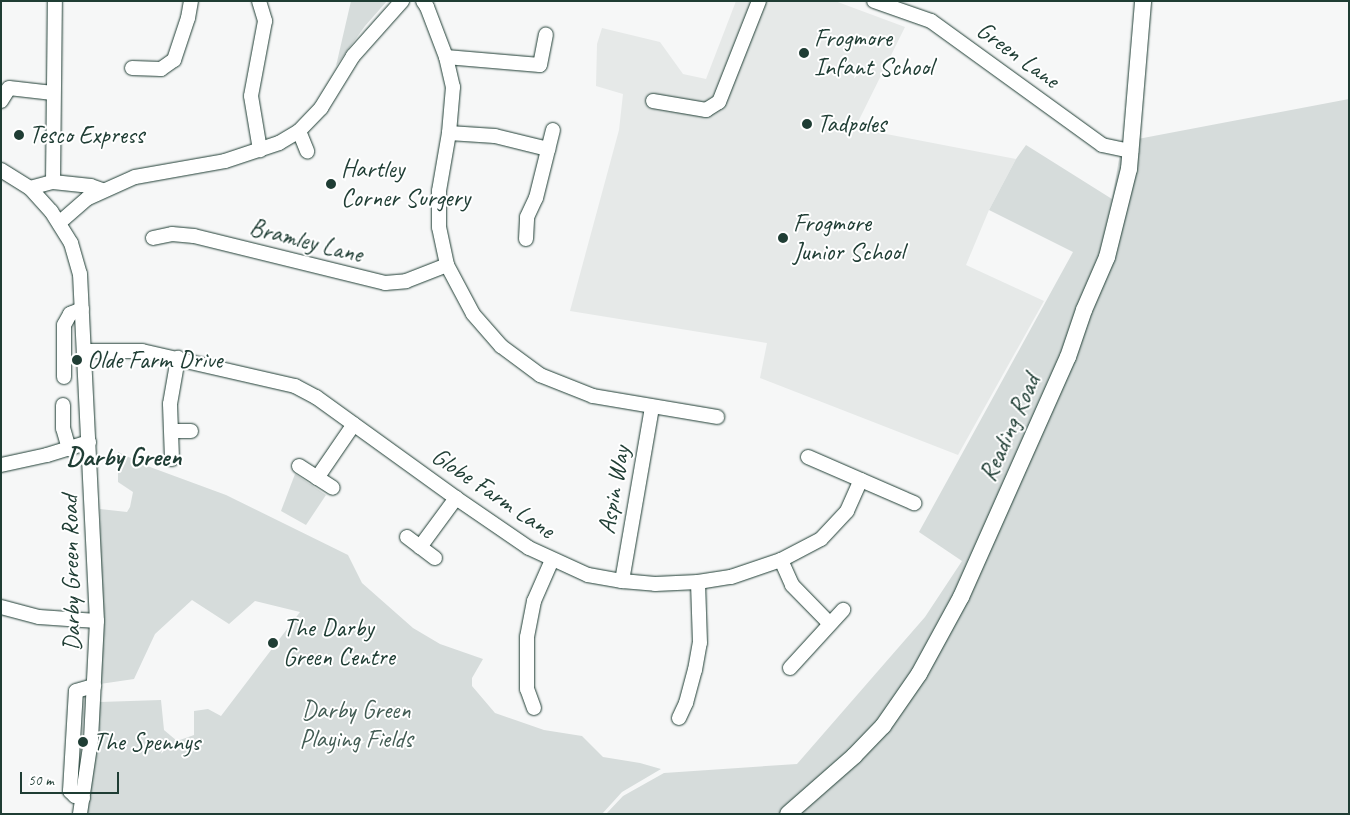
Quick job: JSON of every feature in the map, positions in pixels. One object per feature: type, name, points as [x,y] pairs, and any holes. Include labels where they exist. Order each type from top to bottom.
[{"type":"main road","name":"Reading Road","points":[[788,814],[854,756],[883,726],[919,674],[961,597],[1068,357],[1084,310],[1107,258],[1116,227],[1131,150],[1143,1]]},
{"type":"street","points":[[53,182],[55,1]]},
{"type":"street","points":[[132,68],[161,69],[174,60],[188,18],[191,1]]},
{"type":"street","points":[[259,1],[265,21],[251,96],[260,150]]},
{"type":"street","points":[[59,223],[88,198],[102,190],[147,174],[224,161],[279,143],[299,131],[321,108],[353,56],[402,1]]},
{"type":"street","points":[[423,1],[446,57],[453,87],[450,133],[439,191],[439,227],[447,265],[472,314],[501,346],[540,374],[593,396],[717,417]]},
{"type":"street","points":[[653,101],[706,110],[718,102],[759,1]]},
{"type":"street","name":"Green Lane","points":[[874,1],[931,21],[1102,145],[1131,150]]},
{"type":"street","points":[[446,57],[540,65],[546,35]]},
{"type":"street","points":[[1,101],[9,88],[53,92]]},
{"type":"street","points":[[526,239],[527,217],[536,198],[553,130]]},
{"type":"street","points":[[299,131],[306,152]]},
{"type":"street","points":[[450,133],[496,136],[548,149]]},
{"type":"street","name":"Darby Green Road","points":[[1,170],[30,188],[59,223],[71,243],[80,274],[96,621],[91,740],[80,814]]},
{"type":"street","points":[[30,188],[53,182],[91,186],[102,190]]},
{"type":"street","name":"Bramley Lane","points":[[153,238],[172,234],[194,236],[386,284],[406,281],[447,265]]},
{"type":"street","points":[[64,378],[64,325],[70,314],[82,309]]},
{"type":"street","name":"Globe Farm Lane","points":[[84,351],[142,351],[295,386],[316,397],[529,548],[552,560],[588,574],[622,581],[655,584],[698,582],[731,577],[781,560],[821,539],[847,511],[861,480]]},
{"type":"street","points":[[172,459],[170,404],[178,358]]},
{"type":"street","points":[[63,405],[63,428],[69,449]]},
{"type":"street","name":"Aspin Way","points":[[622,581],[652,407]]},
{"type":"street","points":[[317,478],[354,424]]},
{"type":"street","points":[[172,431],[191,431]]},
{"type":"street","points":[[1,465],[69,449],[89,442]]},
{"type":"street","points":[[808,457],[914,503]]},
{"type":"street","points":[[299,466],[333,488]]},
{"type":"street","points":[[420,547],[456,498]]},
{"type":"street","points":[[406,537],[435,558]]},
{"type":"street","points":[[534,708],[527,689],[527,637],[534,601],[552,560]]},
{"type":"street","points":[[781,560],[792,585],[830,624]]},
{"type":"street","points":[[679,718],[686,703],[700,643],[698,582]]},
{"type":"street","points":[[1,606],[39,618],[96,621]]},
{"type":"street","points":[[790,668],[843,610]]},
{"type":"shaded area","name":"Frogmore Junior School","points":[[736,1],[835,1],[905,27],[855,128],[1016,159],[989,210],[966,265],[1044,301],[958,455],[760,378],[767,343],[570,311],[619,130],[623,94],[596,86],[597,44],[602,28],[660,42],[683,74],[706,79]]},
{"type":"green space","points":[[351,1],[387,1],[365,26],[336,66]]},
{"type":"green space","points":[[1349,99],[1349,814],[606,814],[623,796],[664,773],[797,764],[925,617],[962,561],[919,532],[1073,252],[989,210],[1016,159],[1026,145],[1112,199],[1122,142]]},
{"type":"green space","name":"Darby Green Playing Fields","points":[[118,452],[150,467],[226,495],[348,555],[362,583],[413,628],[440,644],[483,659],[472,678],[472,686],[495,713],[544,730],[582,736],[603,757],[640,763],[661,769],[622,792],[602,814],[86,814],[100,702],[161,700],[164,730],[177,741],[194,735],[194,711],[208,709],[221,716],[300,612],[255,601],[229,624],[192,600],[155,634],[134,679],[100,684],[102,634],[100,509],[127,512],[133,492],[118,482]]},
{"type":"green space","points":[[295,474],[326,495],[306,525],[281,511]]},
{"type":"place","name":"Frogmore Infant School","points":[[804,53]]},
{"type":"place","name":"Tadpoles","points":[[807,124]]},
{"type":"place","name":"Tesco Express","points":[[19,135]]},
{"type":"place","name":"Hartley Corner Surgery","points":[[331,184]]},
{"type":"place","name":"Frogmore Junior School","points":[[783,238]]},
{"type":"place","name":"Olde Farm Drive","points":[[77,360]]},
{"type":"place","name":"The Darby Green Centre","points":[[273,643]]},
{"type":"place","name":"The Spennys","points":[[83,742]]},
{"type":"district","name":"Darby Green","points":[[124,457]]}]
